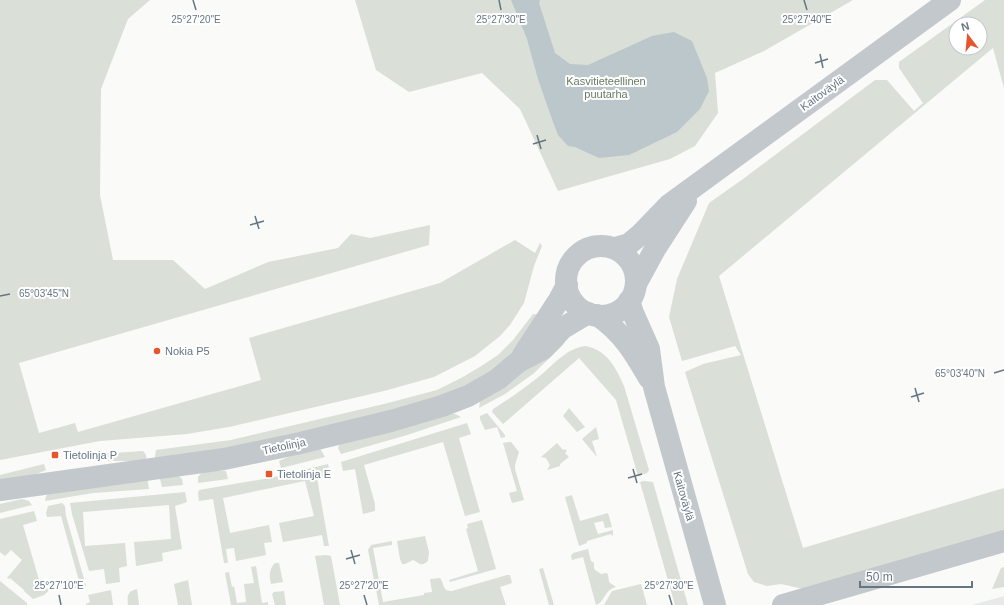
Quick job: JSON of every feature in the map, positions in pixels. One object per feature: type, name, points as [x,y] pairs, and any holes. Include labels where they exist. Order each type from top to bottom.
[{"type":"street","name":"Kaitoväylä","points":[[614,248],[629,244],[641,234],[669,205],[950,0]]},
{"type":"street","name":"Kaitoväylä","points":[[694,188],[655,249],[633,293],[633,314],[649,349],[654,387],[715,605]]},
{"type":"street","points":[[606,246],[614,248],[622,253],[631,263],[636,276],[633,293],[623,308],[615,313],[606,315],[592,314],[580,308],[573,302],[569,294],[567,276],[569,267],[580,253],[588,248],[606,246]]},
{"type":"street","name":"Tietolinja","points":[[518,362],[559,300],[567,285]]},
{"type":"street","name":"Kaitoväylä","points":[[592,314],[611,325],[624,338],[654,387]]},
{"type":"street","name":"Tietolinja","points":[[0,490],[224,458],[296,444],[391,421],[442,406],[468,396],[498,379],[518,362],[543,349],[563,328],[592,314]]},
{"type":"street","name":"Tietolinja","points":[[0,496],[35,484]]},
{"type":"street","points":[[784,605],[1004,541]]},
{"type":"shaded area","points":[[511,0],[540,0],[539,3],[555,53],[570,64],[588,65],[652,36],[674,32],[692,41],[707,78],[709,91],[700,109],[677,132],[629,155],[599,158],[575,147],[568,146],[558,135],[538,79],[527,39]]},
{"type":"shaded area","points":[[1004,596],[1004,605],[972,605]]},
{"type":"green space","points":[[0,0],[150,0],[128,19],[101,89],[100,195],[113,260],[173,260],[205,289],[268,262],[338,248],[351,234],[370,238],[430,225],[429,245],[19,363],[39,433],[75,423],[78,432],[261,380],[249,338],[440,283],[515,240],[535,253],[540,243],[542,246],[534,266],[524,303],[510,325],[500,336],[475,356],[434,377],[384,391],[229,427],[187,434],[100,441],[0,460]]},
{"type":"green space","name":"Kasvitieteellinen puutarha","points":[[355,0],[853,0],[764,51],[715,73],[718,113],[695,146],[670,159],[558,191],[520,109],[482,73],[409,92],[376,70]]},
{"type":"green space","points":[[985,0],[1004,0],[1004,88],[993,48],[988,52],[988,16],[963,16]]},
{"type":"green space","points":[[948,27],[948,56],[983,56],[719,276],[803,548],[1004,488],[1004,533],[803,589],[781,584],[767,586],[754,582],[748,574],[685,372],[703,364],[741,355],[735,346],[682,361],[669,317],[677,279],[709,203],[875,80],[887,80],[914,111],[923,103],[899,68],[899,62]]},
{"type":"green space","points":[[533,314],[544,315],[503,364],[440,399],[294,436],[155,460],[156,450],[231,440],[437,390],[463,377],[498,355],[513,340]]},
{"type":"green space","points":[[565,340],[564,344],[533,374],[505,394],[479,408],[480,401]]},
{"type":"green space","points":[[586,346],[600,351],[614,366],[621,379],[649,470],[647,473],[638,476],[616,400],[579,358],[503,424],[492,412],[493,409],[531,383],[565,354],[572,350]]},
{"type":"green space","points":[[569,408],[585,427],[577,432],[563,416]]},
{"type":"green space","points":[[449,413],[461,417],[407,435],[341,454],[338,448],[340,443]]},
{"type":"green space","points":[[487,413],[505,437],[501,438],[497,427],[485,430],[480,416]]},
{"type":"green space","points":[[467,423],[471,434],[459,438],[480,512],[465,516],[443,442],[364,465],[375,504],[375,511],[363,514],[355,469],[343,471],[341,462]]},
{"type":"green space","points":[[596,427],[599,439],[592,441],[597,457],[582,439]]},
{"type":"green space","points":[[511,442],[519,452],[515,469],[524,500],[512,503],[509,493],[517,491],[503,443]]},
{"type":"green space","points":[[557,443],[563,450],[565,449],[567,451],[565,453],[569,457],[560,464],[560,466],[547,470],[550,465],[546,458],[541,457]]},
{"type":"green space","points":[[318,446],[325,457],[281,468],[279,461]]},
{"type":"green space","points":[[143,451],[146,455],[147,461],[98,461],[98,454]]},
{"type":"green space","points":[[44,464],[46,470],[20,481],[0,484],[0,475]]},
{"type":"green space","points":[[328,464],[330,475],[317,478],[329,546],[324,546],[322,535],[283,542],[279,523],[314,516],[305,481],[223,498],[230,533],[269,525],[272,542],[264,543],[266,555],[236,561],[234,548],[226,549],[228,563],[224,563],[213,499],[199,501],[199,490],[270,478]]},
{"type":"green space","points":[[203,471],[226,471],[228,479],[198,483],[198,477]]},
{"type":"green space","points":[[176,473],[182,479],[183,485],[162,487],[159,475]]},
{"type":"green space","points":[[147,477],[149,489],[93,493],[45,501],[46,496],[50,493]]},
{"type":"green space","points":[[640,482],[653,482],[688,605],[675,605]]},
{"type":"green space","points":[[185,492],[187,502],[175,506],[182,549],[162,553],[163,561],[136,566],[134,542],[171,539],[169,505],[83,512],[85,546],[125,543],[127,566],[119,568],[120,582],[106,584],[104,569],[89,571],[70,503]]},
{"type":"green space","points":[[572,495],[580,521],[608,513],[612,527],[605,528],[603,521],[594,523],[598,534],[613,530],[612,536],[611,534],[587,541],[587,543],[579,546],[565,497]]},
{"type":"green space","points":[[22,499],[29,501],[32,505],[0,513],[0,504]]},
{"type":"green space","points":[[62,503],[65,506],[66,516],[86,586],[73,588],[66,587],[65,585],[79,581],[61,516],[47,517],[46,513],[48,506]]},
{"type":"green space","points":[[34,511],[37,521],[23,525],[42,590],[53,587],[44,595],[33,599],[10,578],[7,578],[22,560],[11,550],[5,556],[0,552],[0,519]]},
{"type":"green space","points":[[482,520],[496,569],[450,582],[449,580],[478,571],[466,529],[468,528],[467,524]]},
{"type":"green space","points":[[425,536],[429,552],[428,561],[420,564],[413,560],[402,564],[397,541]]},
{"type":"green space","points":[[392,541],[392,545],[373,548],[383,602],[424,595],[424,593],[432,592],[430,579],[440,578],[445,589],[452,591],[510,575],[512,583],[500,587],[506,605],[379,605],[368,550],[371,545]]},
{"type":"green space","points":[[588,549],[591,561],[594,563],[595,570],[601,574],[608,574],[609,582],[616,587],[609,591],[602,601],[596,605],[583,557],[572,560],[571,556],[573,553]]},
{"type":"green space","points":[[315,556],[331,556],[340,605],[324,605]]},
{"type":"green space","points":[[275,563],[279,563],[283,582],[271,584],[270,573]]},
{"type":"green space","points":[[256,566],[262,603],[268,602],[268,605],[231,605],[225,573],[229,572],[232,587],[234,586],[237,603],[246,602],[244,584],[254,583],[251,567]]},
{"type":"green space","points":[[1004,567],[1004,587],[992,589],[1001,568]]},
{"type":"green space","points":[[543,568],[554,605],[549,605],[539,569]]},
{"type":"green space","points":[[188,580],[192,605],[178,605],[174,584]]},
{"type":"green space","points":[[0,581],[27,603],[27,605],[0,605]]},
{"type":"green space","points":[[641,584],[647,605],[604,605],[612,591]]},
{"type":"green space","points":[[137,589],[139,605],[128,605],[129,593]]},
{"type":"green space","points":[[111,590],[113,605],[86,605],[90,602],[88,595]]},
{"type":"green space","points":[[284,591],[286,605],[275,605],[272,594],[274,592]]},
{"type":"place","name":"Nokia P5","points":[[157,351]]},
{"type":"place","name":"Tietolinja P","points":[[55,455]]},
{"type":"place","name":"Tietolinja E","points":[[269,474]]}]
